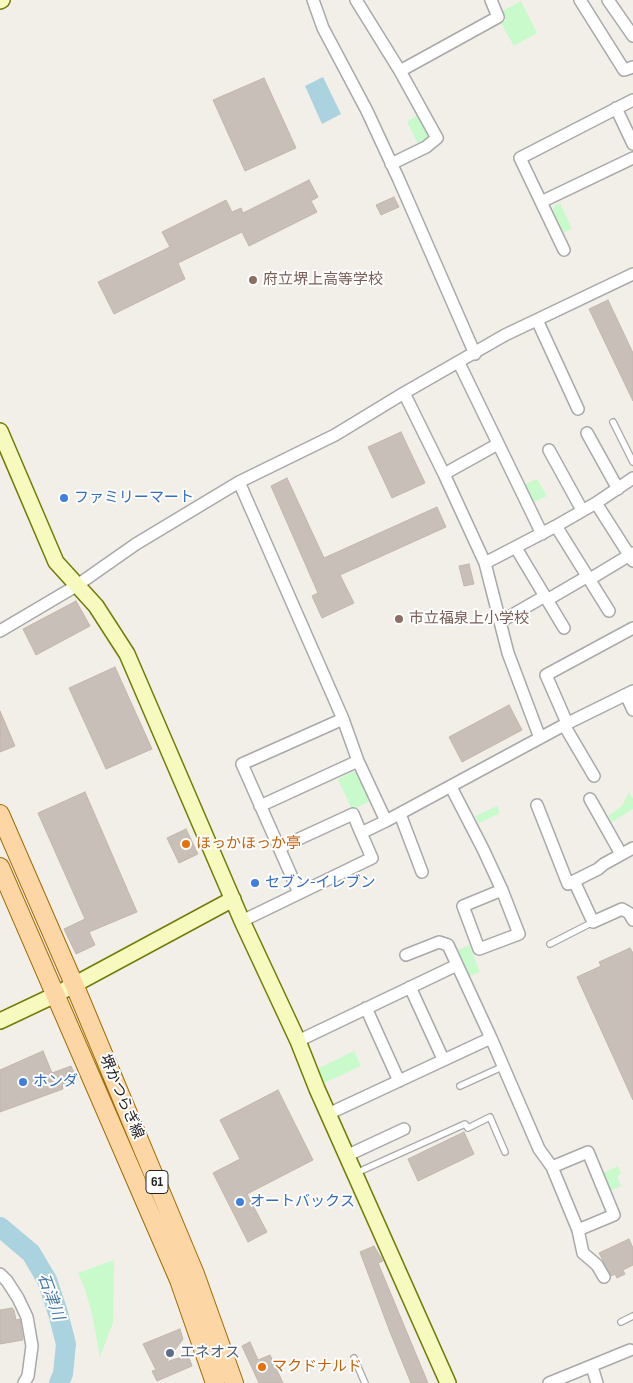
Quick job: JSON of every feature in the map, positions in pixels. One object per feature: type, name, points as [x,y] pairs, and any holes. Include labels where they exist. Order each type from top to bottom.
[{"type":"main road","name":"堺かつらぎ線","points":[[0,814],[74,984],[195,1274],[235,1381]]},
{"type":"main road","name":"堺かつらぎ線","points":[[0,867],[180,1280],[215,1382]]},
{"type":"street","points":[[313,0],[323,28],[367,110],[474,354]]},
{"type":"street","points":[[356,0],[400,70],[437,138],[426,147],[391,164]]},
{"type":"street","points":[[400,70],[498,17],[491,0]]},
{"type":"street","points":[[580,0],[624,70],[633,66]]},
{"type":"street","points":[[608,0],[633,36]]},
{"type":"street","points":[[564,250],[520,158],[633,100]]},
{"type":"street","points":[[616,108],[633,144]]},
{"type":"street","points":[[541,202],[633,158]]},
{"type":"street","points":[[0,631],[76,586],[136,544],[239,482],[335,435],[505,335],[633,274]]},
{"type":"street","points":[[537,320],[578,410]]},
{"type":"street","points":[[459,363],[542,534]]},
{"type":"street","points":[[404,393],[485,563],[508,653],[540,738]]},
{"type":"street","points":[[0,430],[56,562],[96,606],[127,654],[242,920],[298,1041],[346,1156],[448,1383]]},
{"type":"street","points":[[587,434],[618,489]]},
{"type":"street","points":[[444,474],[498,444]]},
{"type":"street","points":[[549,450],[582,510]]},
{"type":"street","points":[[485,563],[556,526],[596,503],[633,478]]},
{"type":"street","points":[[239,482],[343,718],[358,761],[386,821]]},
{"type":"street","points":[[500,622],[632,556],[596,503]]},
{"type":"street","points":[[556,526],[609,611]]},
{"type":"street","points":[[516,548],[564,628]]},
{"type":"street","points":[[594,776],[565,724],[546,674],[633,628]]},
{"type":"street","points":[[361,833],[451,787],[565,724],[629,693],[633,710]]},
{"type":"street","points":[[298,893],[242,764],[343,718]]},
{"type":"street","points":[[260,806],[358,761]]},
{"type":"street","points":[[451,787],[483,848],[502,890],[519,934],[479,949],[463,906],[502,890]]},
{"type":"street","points":[[590,798],[621,854]]},
{"type":"street","points":[[537,805],[568,884],[633,848]]},
{"type":"street","points":[[242,920],[372,858],[353,814],[279,848]]},
{"type":"street","points":[[400,814],[422,872]]},
{"type":"street","points":[[574,881],[593,922],[622,909],[630,913],[633,920]]},
{"type":"street","points":[[0,1020],[55,994],[233,899]]},
{"type":"street","points":[[406,955],[439,942],[448,944],[504,1066],[539,1149],[552,1167],[578,1230],[583,1252],[597,1265],[604,1277]]},
{"type":"street","points":[[298,1041],[457,965]]},
{"type":"street","points":[[410,987],[443,1059]]},
{"type":"street","points":[[366,1008],[399,1081]]},
{"type":"street","points":[[328,1114],[491,1038]]},
{"type":"street","points":[[346,1156],[404,1129]]},
{"type":"street","points":[[552,1167],[588,1152],[603,1188],[614,1215],[578,1230]]},
{"type":"street","points":[[0,1274],[18,1298],[27,1317],[32,1346],[28,1376],[24,1383]]},
{"type":"street","points":[[549,1383],[630,1350]]},
{"type":"street","points":[[592,1367],[597,1383]]},
{"type":"lane","points":[[613,422],[633,462]]},
{"type":"lane","points":[[550,944],[593,922]]},
{"type":"lane","points":[[460,1086],[504,1066]]},
{"type":"lane","points":[[354,1174],[465,1124],[468,1128],[490,1117],[505,1152]]},
{"type":"lane","points":[[622,1322],[633,1316]]},
{"type":"lane","points":[[354,1358],[365,1383]]},
{"type":"green space","points":[[521,1],[537,33],[514,46],[501,23],[506,20],[502,11]]},
{"type":"green space","points":[[417,115],[429,134],[426,140],[418,144],[407,122]]},
{"type":"green space","points":[[560,203],[572,229],[563,233],[553,211],[554,206]]},
{"type":"green space","points":[[537,479],[547,496],[532,503],[523,485]]},
{"type":"green space","points":[[353,771],[358,775],[370,801],[352,810],[338,779]]},
{"type":"green space","points":[[629,792],[633,799],[633,809],[612,822],[608,816],[622,806]]},
{"type":"green space","points":[[497,806],[500,813],[479,823],[475,816]]},
{"type":"green space","points":[[469,945],[480,972],[467,977],[456,951]]},
{"type":"green space","points":[[354,1051],[361,1066],[324,1083],[317,1069]]},
{"type":"green space","points":[[618,1166],[621,1174],[617,1176],[621,1186],[610,1191],[603,1173]]},
{"type":"green space","points":[[114,1260],[113,1323],[100,1357],[92,1314],[78,1273]]},
{"type":"water","points":[[323,77],[341,114],[322,124],[305,86]]},
{"type":"building","points":[[264,78],[296,148],[245,171],[213,100]]},
{"type":"building","points":[[309,180],[318,197],[311,201],[317,212],[249,246],[242,232],[178,263],[185,279],[114,314],[98,282],[170,247],[162,232],[226,200],[232,212],[241,208],[243,213]]},
{"type":"building","points":[[394,197],[399,207],[381,215],[376,205]]},
{"type":"building","points":[[608,300],[633,353],[633,401],[589,309]]},
{"type":"building","points":[[401,432],[425,483],[392,498],[368,447]]},
{"type":"building","points":[[287,478],[324,558],[437,507],[446,527],[340,575],[354,603],[322,618],[312,596],[318,593],[271,486]]},
{"type":"building","points":[[469,564],[474,584],[464,586],[459,566]]},
{"type":"building","points":[[76,601],[90,626],[36,655],[23,629]]},
{"type":"building","points":[[115,667],[152,749],[106,769],[69,688]]},
{"type":"building","points":[[509,705],[522,730],[462,762],[449,737]]},
{"type":"building","points":[[0,711],[15,746],[0,752]]},
{"type":"building","points":[[85,792],[137,912],[89,932],[95,945],[76,954],[64,929],[85,919],[38,813]]},
{"type":"building","points":[[186,829],[198,854],[179,863],[167,838]]},
{"type":"building","points":[[630,948],[633,953],[633,1100],[577,977],[601,966],[599,962]]},
{"type":"building","points":[[43,1051],[52,1073],[71,1066],[77,1079],[62,1084],[63,1089],[0,1112],[0,1070]]},
{"type":"building","points":[[278,1090],[313,1160],[247,1194],[267,1232],[248,1242],[213,1173],[240,1159],[220,1120]]},
{"type":"building","points":[[464,1132],[474,1154],[418,1181],[408,1159]]},
{"type":"building","points":[[629,1239],[633,1248],[633,1265],[623,1270],[625,1274],[617,1278],[615,1274],[611,1276],[599,1253]]},
{"type":"building","points":[[374,1246],[383,1261],[378,1263],[428,1383],[411,1383],[390,1332],[360,1252]]},
{"type":"building","points":[[12,1308],[16,1320],[20,1319],[23,1340],[0,1344],[0,1310]]},
{"type":"building","points":[[180,1329],[183,1339],[166,1362],[188,1355],[192,1366],[157,1381],[152,1371],[156,1370],[143,1344]]},
{"type":"building","points":[[250,1342],[258,1360],[270,1355],[283,1383],[259,1383],[242,1346]]},
{"type":"waterway","name":"石津川","points":[[0,1227],[31,1253],[47,1280],[66,1344],[63,1374],[59,1383]]},
{"type":"place","name":"府立堺上高等学校","points":[[253,280]]},
{"type":"place","name":"ファミリーマート","points":[[64,498]]},
{"type":"place","name":"市立福泉上小学校","points":[[399,619]]},
{"type":"place","name":"ほっかほっか亭","points":[[186,844]]},
{"type":"place","name":"セブン-イレブン","points":[[255,883]]},
{"type":"place","name":"ホンダ","points":[[23,1082]]},
{"type":"place","name":"オートバックス","points":[[240,1202]]},
{"type":"place","name":"エネオス","points":[[170,1353]]},
{"type":"place","name":"マクドナルド","points":[[262,1367]]}]
